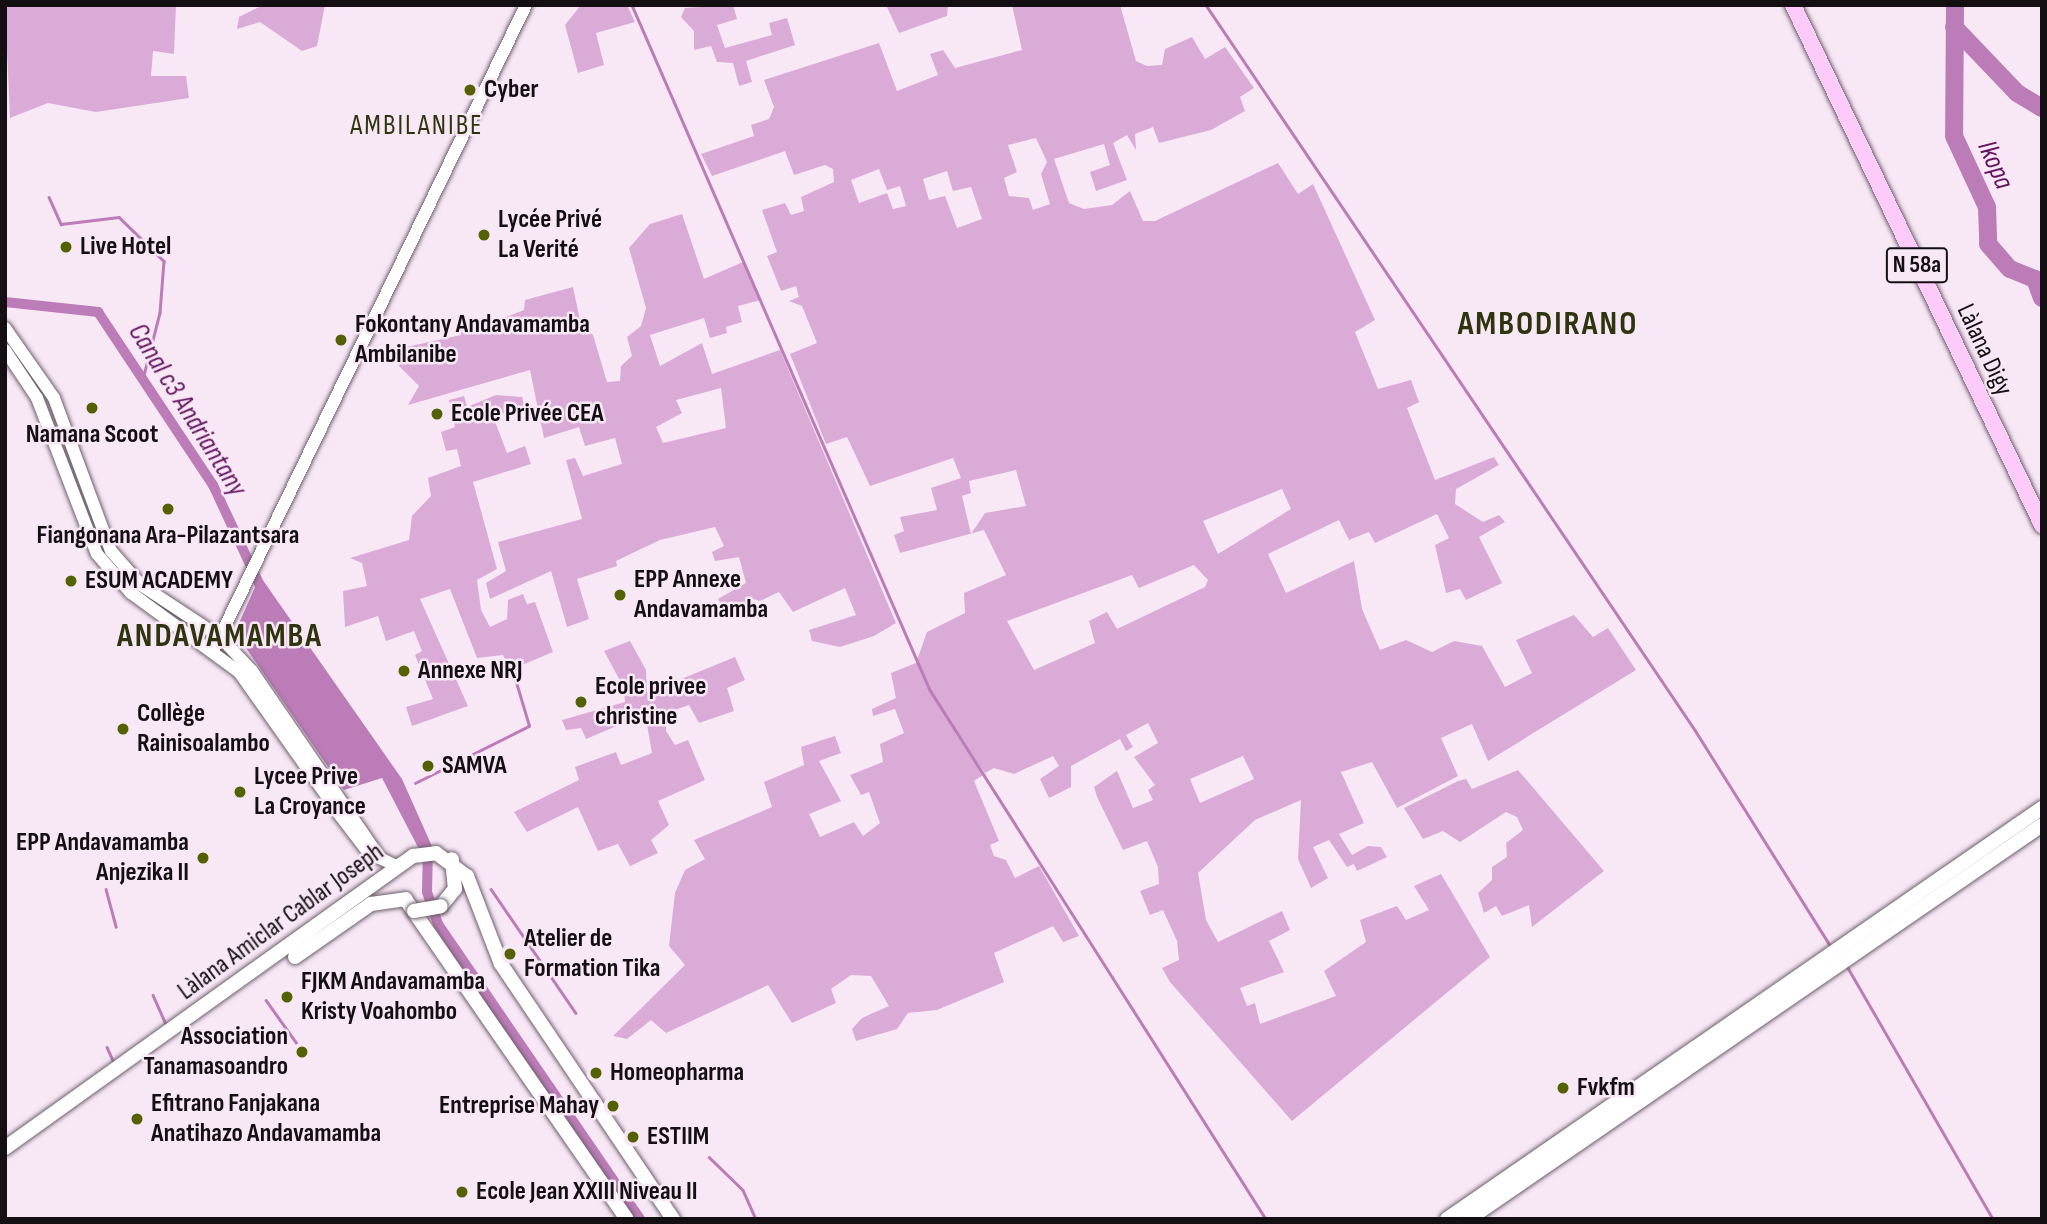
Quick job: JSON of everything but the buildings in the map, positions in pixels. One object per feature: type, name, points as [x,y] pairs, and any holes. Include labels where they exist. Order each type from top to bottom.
[{"type":"main road","name":"Làlana Digy","points":[[1793,5],[2042,525]]},
{"type":"main road","points":[[1447,1219],[1561,1148],[1828,965],[2042,808]]},
{"type":"main road","points":[[1849,950],[2042,825]]},
{"type":"main road","points":[[417,855],[449,857],[473,886],[500,964],[661,1212],[673,1219]]},
{"type":"main road","name":"Làlana Amiclar Cablar Joseph","points":[[5,1147],[417,855]]},
{"type":"main road","points":[[410,905],[442,906],[455,889],[449,857]]},
{"type":"main road","points":[[391,873],[410,905],[626,1219]]},
{"type":"main road","name":"Làlana Amiclar Cablar Joseph","points":[[5,1158],[372,904],[410,905]]},
{"type":"main road","points":[[1469,1219],[1561,1148]]},
{"type":"street","points":[[217,643],[255,572],[526,5]]},
{"type":"street","points":[[5,328],[54,398],[111,551],[157,599],[251,671],[380,858],[396,866],[417,855]]},
{"type":"street","points":[[5,350],[37,398],[97,554],[150,608],[217,643],[357,841],[391,873]]},
{"type":"shaded area","points":[[5,5],[176,5],[174,54],[153,51],[151,76],[186,76],[189,98],[96,112],[48,103],[10,118]]},
{"type":"shaded area","points":[[263,5],[325,5],[317,46],[302,51],[260,22],[237,29],[239,17]]},
{"type":"shaded area","points":[[581,5],[627,5],[635,22],[596,33],[604,65],[578,73],[565,25]]},
{"type":"shaded area","points":[[733,5],[737,19],[717,25],[725,48],[772,35],[769,23],[787,18],[795,45],[746,61],[752,82],[739,86],[733,63],[717,62],[711,46],[694,50],[694,31],[681,17],[685,8]]},
{"type":"shaded area","points":[[886,5],[948,5],[947,16],[899,33]]},
{"type":"shaded area","points":[[1012,5],[1120,5],[1136,61],[1147,66],[1162,65],[1165,49],[1192,37],[1205,59],[1225,47],[1254,88],[1240,97],[1245,111],[1211,130],[1159,143],[1153,127],[1135,134],[1136,150],[1127,135],[1113,143],[1127,180],[1096,191],[1090,172],[1110,165],[1104,144],[1054,159],[1069,203],[1084,209],[1112,205],[1130,191],[1143,221],[1155,221],[1278,163],[1298,194],[1313,184],[1375,320],[1355,332],[1378,389],[1411,380],[1419,402],[1407,408],[1435,480],[1494,457],[1499,465],[1456,489],[1455,504],[1483,522],[1499,515],[1505,522],[1479,537],[1502,583],[1466,600],[1460,589],[1446,593],[1435,545],[1449,538],[1437,514],[1375,543],[1369,532],[1349,540],[1339,520],[1268,554],[1286,593],[1354,561],[1362,609],[1380,650],[1406,640],[1432,652],[1454,641],[1482,646],[1505,687],[1532,673],[1516,640],[1574,615],[1593,637],[1608,628],[1636,670],[1488,761],[1472,724],[1441,738],[1458,776],[1397,808],[1372,762],[1341,772],[1364,823],[1339,834],[1352,855],[1368,846],[1381,847],[1387,857],[1357,871],[1354,864],[1347,867],[1329,840],[1313,847],[1328,878],[1311,888],[1298,859],[1301,800],[1255,820],[1198,873],[1206,920],[1218,942],[1282,911],[1290,930],[1269,941],[1284,972],[1240,988],[1247,1006],[1255,1003],[1260,1024],[1336,996],[1324,971],[1366,942],[1360,920],[1397,906],[1406,920],[1429,910],[1414,886],[1441,874],[1490,957],[1292,1121],[1170,982],[1162,968],[1179,960],[1177,941],[1163,910],[1150,915],[1140,891],[1159,884],[1158,867],[1147,841],[1123,850],[1097,797],[1094,787],[1117,771],[1133,808],[1153,800],[1148,790],[1155,785],[1134,757],[1158,743],[1148,723],[1126,735],[1133,747],[1126,751],[1120,739],[1071,766],[1071,787],[1049,798],[1040,779],[1059,766],[1053,756],[1014,774],[994,768],[985,773],[954,731],[983,775],[974,781],[999,841],[990,845],[994,856],[1006,860],[1015,878],[1039,866],[1079,936],[1063,942],[1053,926],[994,953],[1004,982],[937,1010],[908,1013],[897,1029],[856,1041],[852,1029],[862,1018],[889,1006],[871,976],[851,975],[831,989],[836,1003],[792,1023],[768,985],[666,1033],[651,1020],[627,1039],[613,1036],[685,965],[669,946],[675,893],[685,870],[705,859],[694,840],[772,807],[764,782],[804,765],[801,747],[835,736],[841,753],[819,761],[841,801],[809,814],[820,837],[854,822],[863,836],[880,823],[869,792],[861,795],[850,775],[883,762],[880,744],[904,733],[895,709],[873,716],[872,709],[896,698],[891,673],[916,663],[927,632],[965,613],[964,593],[1006,575],[984,530],[971,533],[985,513],[1026,506],[1016,470],[969,481],[971,493],[962,496],[971,534],[900,553],[894,535],[904,531],[900,517],[937,510],[931,488],[961,478],[953,458],[870,486],[847,437],[826,444],[790,354],[817,343],[802,306],[789,301],[799,297],[796,286],[781,291],[767,256],[777,252],[762,210],[785,203],[791,215],[804,211],[801,197],[834,182],[833,169],[825,165],[794,175],[785,151],[712,176],[701,154],[754,136],[751,125],[769,119],[774,107],[764,80],[879,43],[897,91],[938,75],[930,54],[943,50],[955,68],[1022,50]],"holes":[[[1036,138],[1047,162],[1041,174],[1050,204],[1033,210],[1029,198],[1009,196],[1004,178],[1017,172],[1008,145]],[[879,169],[887,190],[900,186],[906,206],[893,209],[887,193],[859,203],[851,180]],[[947,171],[953,191],[971,187],[982,219],[957,228],[945,196],[929,200],[923,179]],[[1282,489],[1291,509],[1218,554],[1203,521]],[[1194,565],[1208,580],[1205,587],[1117,629],[1107,612],[1089,621],[1095,643],[1034,670],[1007,621],[1132,575],[1139,588]],[[1243,756],[1254,779],[1200,803],[1190,779]]]},
{"type":"shaded area","points":[[682,214],[704,279],[743,262],[761,300],[738,306],[742,322],[726,327],[727,333],[710,338],[704,318],[650,335],[660,366],[702,343],[712,374],[780,350],[896,623],[874,636],[840,647],[812,641],[809,630],[856,615],[845,588],[793,612],[779,592],[760,601],[746,597],[748,606],[724,610],[718,599],[746,583],[739,557],[715,561],[712,552],[724,546],[715,527],[660,540],[616,561],[617,566],[577,579],[589,619],[567,627],[551,571],[490,599],[486,583],[506,571],[498,542],[582,519],[566,460],[575,458],[583,476],[622,464],[615,438],[585,446],[579,427],[544,438],[530,370],[408,405],[419,386],[399,366],[402,348],[461,335],[462,325],[486,325],[524,310],[525,300],[573,287],[581,325],[593,335],[607,382],[620,381],[621,366],[632,356],[627,337],[641,326],[646,308],[629,248],[650,224]],"holes":[[[721,388],[726,428],[663,443],[656,427],[682,413],[676,400]]]},
{"type":"shaded area","points":[[496,395],[522,397],[525,408],[493,416],[507,453],[525,446],[531,464],[473,482],[497,569],[477,580],[481,610],[490,627],[507,619],[508,600],[523,594],[527,604],[535,602],[553,652],[510,670],[503,655],[477,658],[450,589],[420,599],[468,706],[412,726],[406,707],[433,699],[415,655],[422,651],[414,631],[386,641],[378,616],[345,627],[343,591],[367,586],[362,563],[350,558],[409,540],[412,516],[431,496],[428,478],[461,466],[457,449],[446,451],[441,432],[455,427],[449,400],[464,396],[467,407]]},
{"type":"shaded area","points":[[260,576],[402,779],[435,853],[421,853],[382,778],[344,790],[235,632]]},
{"type":"shaded area","points":[[630,641],[646,670],[647,693],[735,657],[745,680],[727,688],[734,711],[699,723],[689,705],[666,713],[666,731],[675,745],[688,740],[705,780],[658,801],[669,825],[651,840],[658,853],[630,866],[618,844],[598,851],[578,807],[527,832],[514,812],[579,780],[575,767],[616,752],[621,765],[652,753],[645,714],[586,739],[581,728],[566,730],[562,720],[625,702],[624,688],[604,651]]},
{"type":"shaded area","points":[[1518,770],[1604,871],[1532,927],[1529,905],[1502,916],[1496,906],[1484,913],[1478,893],[1492,880],[1492,867],[1507,857],[1506,843],[1523,830],[1517,817],[1506,812],[1460,842],[1443,831],[1423,839],[1404,808],[1458,781],[1466,779],[1472,789]]},
{"type":"waterway","points":[[632,5],[930,690],[1266,1219]]},
{"type":"waterway","points":[[1206,5],[1695,730],[1831,947]]},
{"type":"waterway","name":"Ikopa","points":[[1955,5],[1954,136],[1987,207],[1988,244],[2010,269],[2035,279],[2042,298]]},
{"type":"waterway","name":"Ikopa","points":[[1954,27],[2017,93],[2042,108]]},
{"type":"waterway","points":[[49,197],[61,224],[119,217],[164,261],[160,313],[143,379]]},
{"type":"waterway","name":"Canal c3 Andriantany","points":[[5,302],[98,312],[213,485],[263,592]]},
{"type":"waterway","points":[[415,783],[529,726],[512,669]]},
{"type":"waterway","name":"Canal c3 Andriantany","points":[[428,850],[427,892],[438,924],[640,1219]]},
{"type":"waterway","points":[[106,889],[116,927]]},
{"type":"waterway","points":[[491,889],[576,1013]]},
{"type":"waterway","points":[[1847,966],[1993,1219]]},
{"type":"waterway","points":[[153,995],[167,1027]]},
{"type":"waterway","points":[[266,1000],[303,1052]]},
{"type":"waterway","points":[[107,1047],[114,1063]]},
{"type":"waterway","points":[[709,1157],[743,1190],[756,1219]]},
{"type":"place","name":"Cyber","points":[[470,90]]},
{"type":"place","name":"Lycée Privé La Verité","points":[[484,235]]},
{"type":"place","name":"Live Hotel","points":[[66,247]]},
{"type":"place","name":"Fokontany Andavamamba Ambilanibe","points":[[341,340]]},
{"type":"place","name":"Namana Scoot","points":[[92,408]]},
{"type":"place","name":"Ecole Privée CEA","points":[[437,414]]},
{"type":"place","name":"Fiangonana Ara-Pilazantsara","points":[[168,509]]},
{"type":"place","name":"ESUM ACADEMY","points":[[71,581]]},
{"type":"place","name":"EPP Annexe Andavamamba","points":[[620,595]]},
{"type":"place","name":"Annexe NRJ","points":[[404,671]]},
{"type":"place","name":"Ecole privee christine","points":[[581,702]]},
{"type":"place","name":"Collège Rainisoalambo","points":[[123,729]]},
{"type":"place","name":"SAMVA","points":[[428,766]]},
{"type":"place","name":"Lycee Prive La Croyance","points":[[240,792]]},
{"type":"place","name":"EPP Andavamamba Anjezika II","points":[[203,858]]},
{"type":"place","name":"Atelier de Formation Tika","points":[[510,954]]},
{"type":"place","name":"FJKM Andavamamba Kristy Voahombo","points":[[287,997]]},
{"type":"place","name":"Association Tanamasoandro","points":[[302,1052]]},
{"type":"place","name":"Homeopharma","points":[[596,1073]]},
{"type":"place","name":"Fvkfm","points":[[1563,1088]]},
{"type":"place","name":"Entreprise Mahay","points":[[613,1106]]},
{"type":"place","name":"Efitrano Fanjakana Anatihazo Andavamamba","points":[[137,1119]]},
{"type":"place","name":"ESTIIM","points":[[633,1137]]},
{"type":"place","name":"Ecole Jean XXIII Niveau II","points":[[462,1192]]},
{"type":"district","name":"AMBILANIBE","points":[[417,126]]},
{"type":"district","name":"AMBODIRANO","points":[[1548,325]]},
{"type":"district","name":"ANDAVAMAMBA","points":[[220,637]]}]
